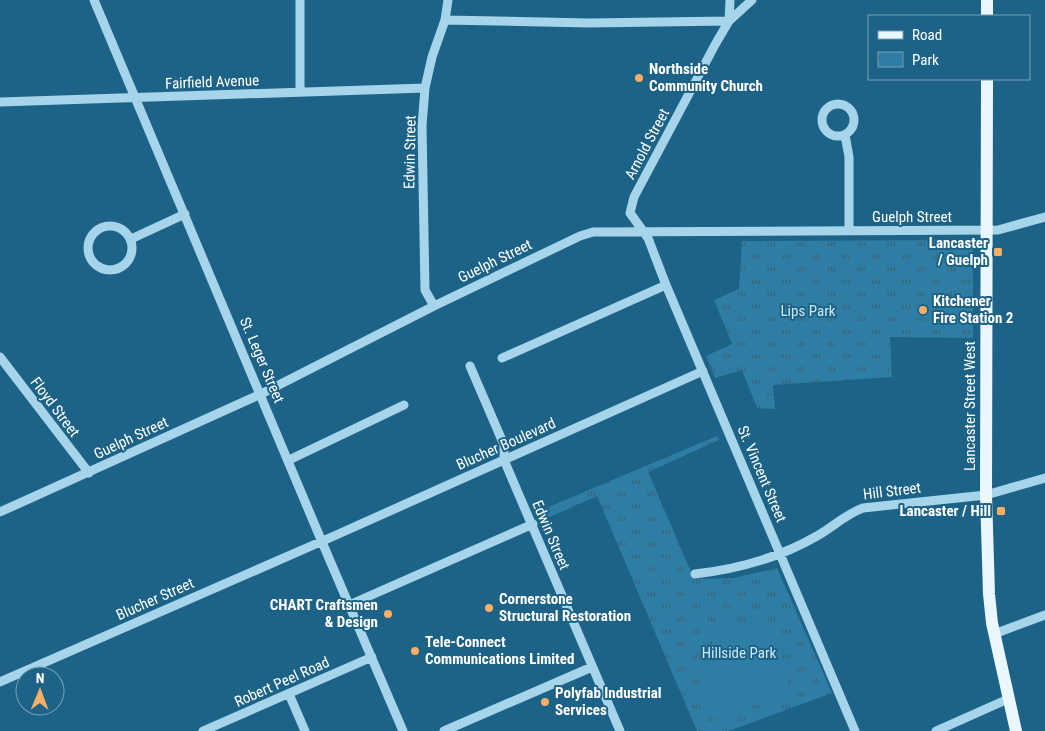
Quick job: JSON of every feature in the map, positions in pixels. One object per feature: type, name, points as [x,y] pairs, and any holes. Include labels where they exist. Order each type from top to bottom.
[{"type":"main road","points":[[987,0],[987,15]]},
{"type":"main road","name":"Lancaster Street West","points":[[987,80],[986,495],[988,594],[994,634],[1016,731]]},
{"type":"street","name":"St. Leger Street","points":[[94,0],[322,542],[404,731]]},
{"type":"street","points":[[300,0],[300,92]]},
{"type":"street","name":"Edwin Street","points":[[434,306],[425,290],[422,126],[425,88],[432,57],[445,20],[448,0]]},
{"type":"street","points":[[445,20],[589,23],[730,21],[730,0]]},
{"type":"street","name":"Arnold Street","points":[[641,230],[630,213],[634,197],[730,21],[752,0]]},
{"type":"street","name":"Fairfield Avenue","points":[[0,102],[425,88]]},
{"type":"street","points":[[845,135],[849,157],[849,231]]},
{"type":"street","points":[[131,239],[185,214]]},
{"type":"street","name":"Guelph Street","points":[[0,512],[261,394],[434,306],[592,232],[641,230],[1004,230],[1045,217]]},
{"type":"street","points":[[113,226],[124,230],[131,239],[133,251],[128,262],[119,269],[107,271],[96,266],[89,257],[88,245],[92,234],[102,227],[113,226]]},
{"type":"street","name":"St. Vincent Street","points":[[641,230],[648,238],[666,285],[855,731]]},
{"type":"street","points":[[502,358],[666,285]]},
{"type":"street","name":"Floyd Street","points":[[0,357],[89,473]]},
{"type":"street","name":"Edwin Street","points":[[470,366],[504,444],[504,460],[620,731]]},
{"type":"street","name":"Blucher Boulevard","points":[[322,542],[703,370]]},
{"type":"street","points":[[289,460],[404,405]]},
{"type":"street","name":"Hill Street","points":[[695,574],[730,570],[781,554],[820,535],[848,514],[864,508],[986,495],[1045,478]]},
{"type":"street","points":[[349,605],[533,524]]},
{"type":"street","name":"Blucher Street","points":[[0,682],[322,542]]},
{"type":"street","points":[[994,634],[1045,615]]},
{"type":"street","name":"Robert Peel Road","points":[[203,731],[221,727],[289,694],[372,658]]},
{"type":"street","points":[[444,731],[592,667]]},
{"type":"street","points":[[289,694],[305,731]]},
{"type":"street","points":[[936,731],[1008,699]]},
{"type":"green space","name":"Lips Park","points":[[971,240],[973,243],[973,338],[890,337],[892,377],[773,385],[775,409],[757,408],[742,370],[715,378],[706,356],[732,344],[714,300],[739,289],[742,241]]},
{"type":"green space","name":"Hillside Park","points":[[717,436],[719,440],[648,472],[688,565],[695,579],[734,578],[777,568],[832,693],[729,731],[697,731],[597,496],[543,520],[539,511]]},
{"type":"green space","points":[[767,618],[792,694],[712,719],[698,665],[723,627]]},
{"type":"place","name":"Northside Community Church","points":[[639,78]]},
{"type":"place","name":"Lancaster / Guelph","points":[[998,252]]},
{"type":"place","name":"Kitchener Fire Station 2","points":[[923,310]]},
{"type":"place","name":"Lancaster / Hill","points":[[1001,511]]},
{"type":"place","name":"Cornerstone Structural Restoration","points":[[489,608]]},
{"type":"place","name":"CHART Craftsmen & Design","points":[[388,614]]},
{"type":"place","name":"Tele-Connect Communications Limited","points":[[415,651]]},
{"type":"place","name":"Polyfab Industrial Services","points":[[545,702]]}]
